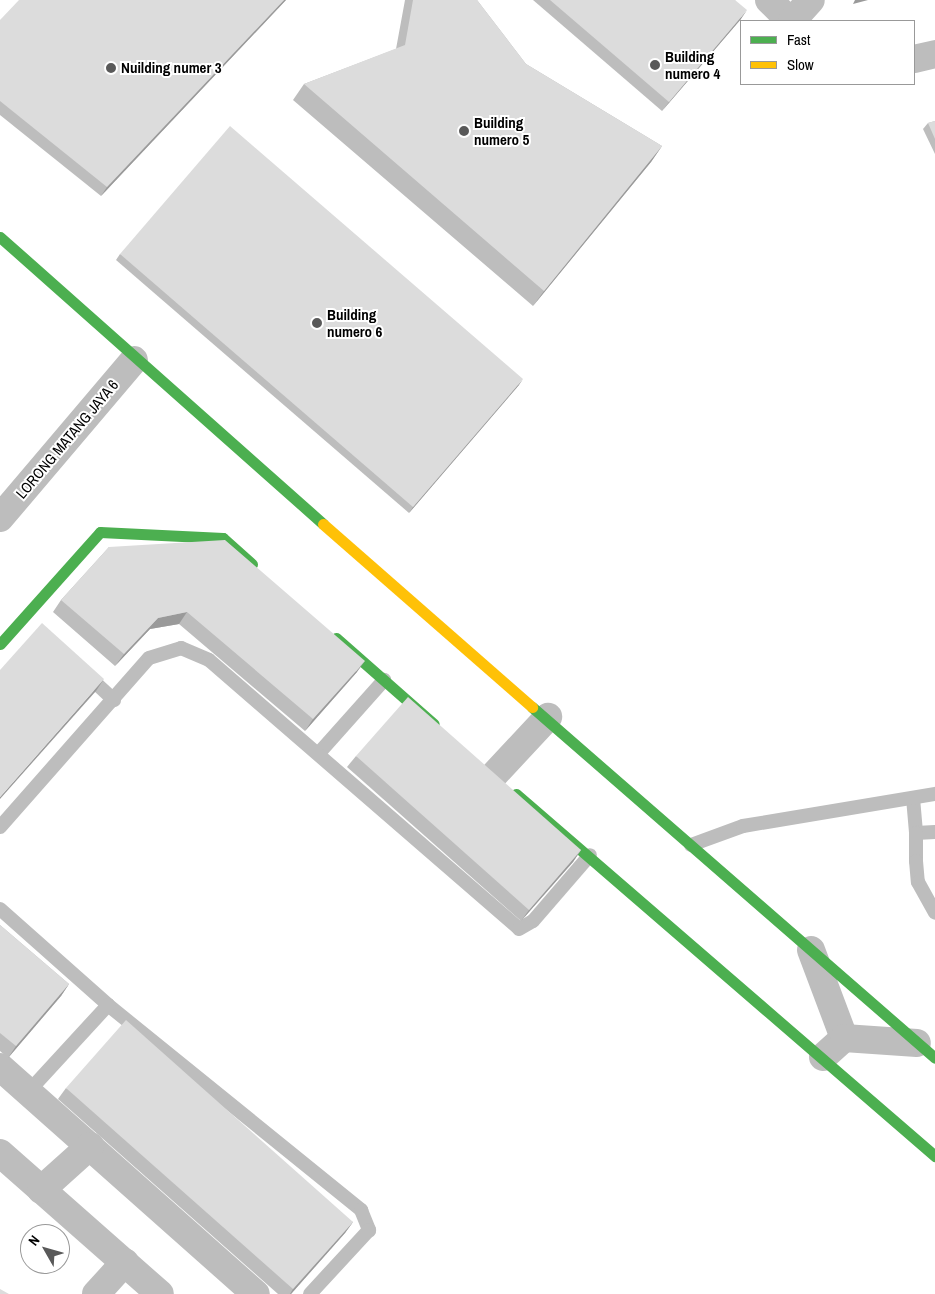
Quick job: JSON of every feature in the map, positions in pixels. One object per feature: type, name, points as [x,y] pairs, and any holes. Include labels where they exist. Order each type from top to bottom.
[{"type":"street","points":[[769,0],[790,20]]},
{"type":"street","points":[[792,20],[812,0]]},
{"type":"street","points":[[915,59],[935,54]]},
{"type":"street","points":[[0,237],[134,360],[548,717],[926,1051]]},
{"type":"street","name":"LORONG MATANG JAYA 6","points":[[0,518],[134,360]]},
{"type":"street","points":[[0,644],[100,532],[223,538],[259,570]]},
{"type":"street","points":[[325,628],[442,731]]},
{"type":"street","points":[[548,717],[497,779],[590,855],[935,1156]]},
{"type":"street","points":[[811,950],[844,1038]]},
{"type":"street","points":[[823,1057],[844,1038]]},
{"type":"street","points":[[844,1038],[926,1051]]},
{"type":"street","points":[[0,1067],[256,1294]]},
{"type":"street","points":[[41,1190],[90,1146]]},
{"type":"street","points":[[0,1153],[160,1294]]},
{"type":"street","points":[[96,1294],[125,1262]]},
{"type":"lane","points":[[24,618],[38,630]]},
{"type":"lane","points":[[0,827],[114,700],[149,658],[182,648],[209,660],[319,752],[519,929],[534,921],[590,855]]},
{"type":"lane","points":[[73,662],[114,700]]},
{"type":"lane","points":[[319,752],[384,680]]},
{"type":"lane","points":[[691,845],[743,826],[935,794]]},
{"type":"lane","points":[[913,798],[918,882],[935,913]]},
{"type":"lane","points":[[916,833],[935,832]]},
{"type":"lane","points":[[0,909],[108,1005],[368,1220],[369,1230],[310,1294]]},
{"type":"lane","points":[[29,1091],[108,1005]]},
{"type":"building","name":"Nuilding numer 3","points":[[19,0],[284,0],[107,187],[0,101],[0,20]]},
{"type":"building","name":"Building numero 5","points":[[413,0],[477,0],[526,64],[662,146],[544,291],[304,84],[405,45]]},
{"type":"building","name":"Building numero 4","points":[[550,0],[735,0],[747,10],[669,102]]},
{"type":"building","points":[[935,121],[935,139],[928,123]]},
{"type":"building","name":"Building numero 6","points":[[230,126],[523,379],[413,507],[120,254]]},
{"type":"building","points":[[225,540],[365,661],[313,719],[187,612],[158,618],[124,654],[61,600],[109,547]]},
{"type":"building","points":[[42,623],[104,679],[0,797],[0,670]]},
{"type":"building","points":[[408,697],[581,850],[529,910],[356,756]]},
{"type":"building","points":[[0,925],[69,984],[16,1046],[0,1033]]},
{"type":"building","points":[[126,1020],[353,1222],[293,1289],[66,1088]]},
{"type":"building","points":[[0,1289],[9,1294],[0,1294]]},
{"type":"traffic: fast","points":[[0,237],[323,524]]},
{"type":"traffic: fast","points":[[0,644],[100,532],[223,538],[252,564]]},
{"type":"traffic: fast","points":[[336,638],[434,724]]},
{"type":"traffic: fast","points":[[532,707],[935,1058]]},
{"type":"traffic: fast","points":[[516,794],[935,1156]]},
{"type":"traffic: slow","points":[[323,524],[532,707]]},
{"type":"place","name":"Building numero 4","points":[[655,65]]},
{"type":"place","name":"Nuilding numer 3","points":[[111,68]]},
{"type":"place","name":"Building numero 5","points":[[464,131]]},
{"type":"place","name":"Building numero 6","points":[[317,323]]}]
